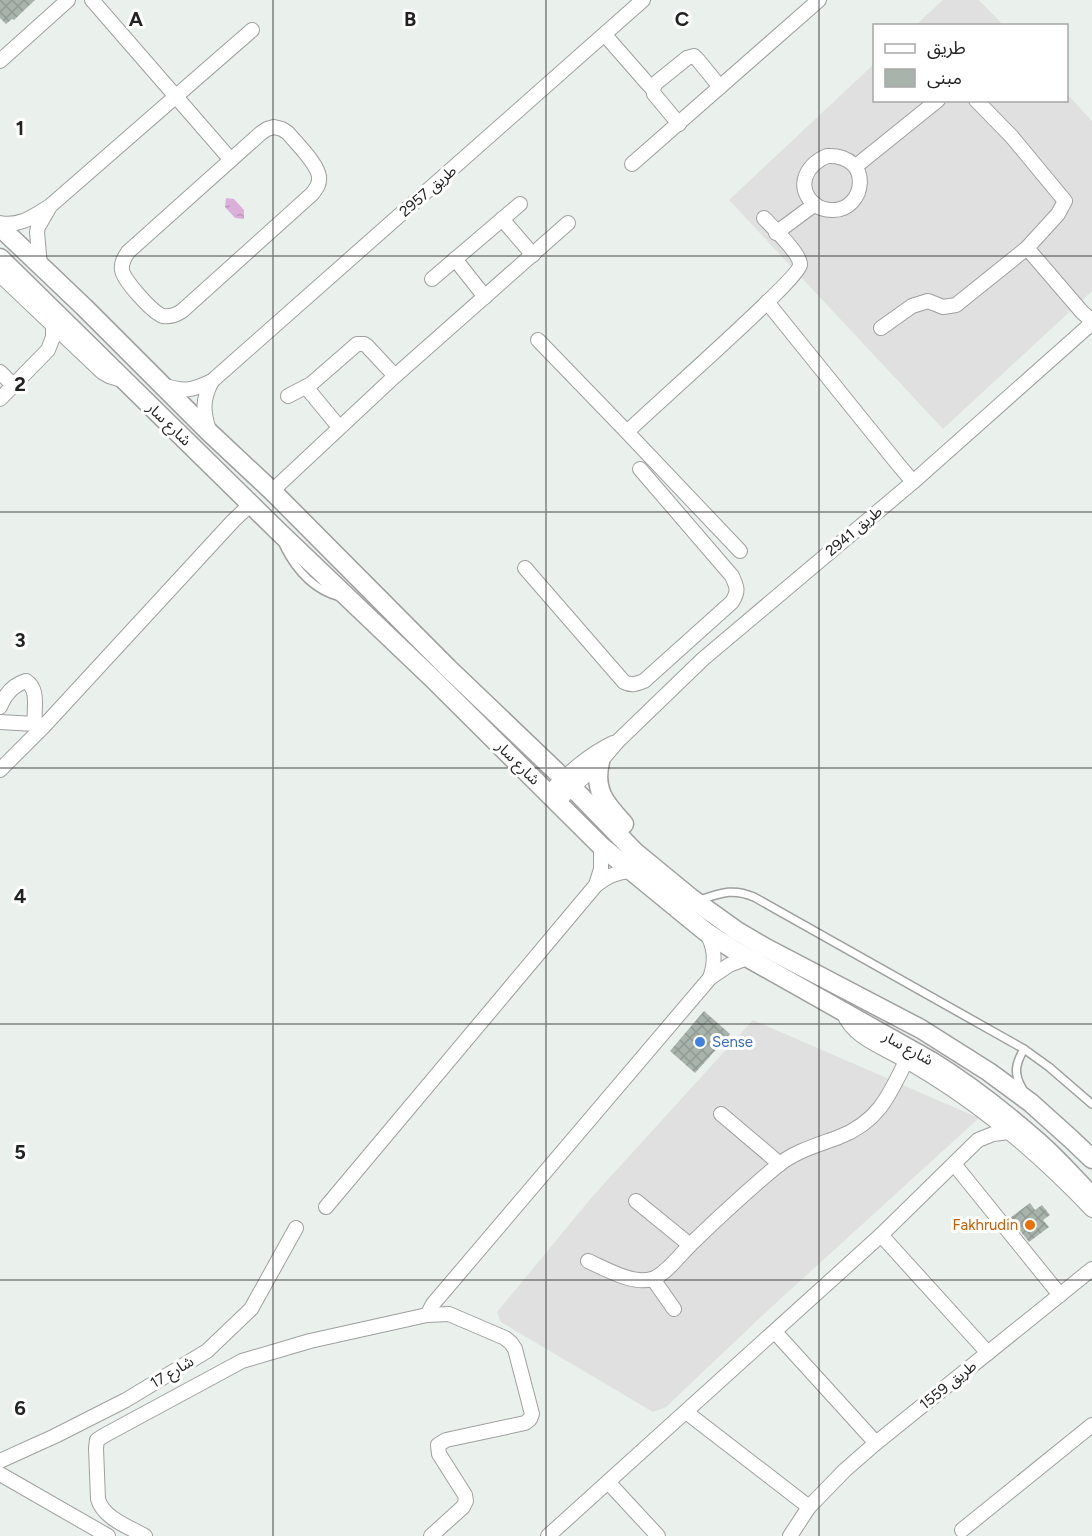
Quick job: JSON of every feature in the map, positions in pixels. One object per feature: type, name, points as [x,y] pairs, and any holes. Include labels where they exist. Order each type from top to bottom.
[{"type":"street","points":[[0,61],[68,0]]},
{"type":"street","points":[[92,0],[231,160]]},
{"type":"street","points":[[632,164],[819,0]]},
{"type":"street","name":"طريق 2957","points":[[161,385],[179,390],[190,390],[212,381],[605,35],[638,2]]},
{"type":"street","points":[[0,225],[22,222],[50,206],[252,30]]},
{"type":"street","points":[[605,35],[653,89],[654,94],[679,123]]},
{"type":"street","points":[[653,89],[656,83],[690,56],[696,58],[720,87]]},
{"type":"street","points":[[856,166],[936,102]]},
{"type":"street","points":[[881,328],[920,303],[928,301],[944,308],[956,305],[1027,248],[1058,214],[1065,201],[1012,137],[978,102]]},
{"type":"street","points":[[274,127],[282,129],[288,133],[316,168],[319,177],[318,186],[312,194],[182,311],[173,316],[164,316],[155,312],[124,276],[123,260],[128,252],[231,160],[267,129],[274,127]]},
{"type":"street","points":[[826,156],[837,156],[856,166],[860,183],[859,190],[851,204],[837,210],[829,210],[814,204],[805,187],[810,167],[817,160],[826,156]]},
{"type":"street","points":[[432,279],[520,204]]},
{"type":"street","points":[[776,232],[814,204]]},
{"type":"street","points":[[40,266],[37,232],[50,206]]},
{"type":"street","points":[[627,432],[797,272],[800,264],[797,256],[764,218]]},
{"type":"street","points":[[502,219],[533,255]]},
{"type":"street","points":[[272,491],[395,376],[568,223]]},
{"type":"street","name":"شارع سار","points":[[0,225],[209,432],[272,491],[448,668],[568,783],[635,852],[737,931],[921,1029],[989,1072],[1031,1103],[1092,1159]]},
{"type":"street","points":[[1027,248],[1092,322]]},
{"type":"street","name":"شارع سار","points":[[0,258],[601,846],[706,932],[747,958],[931,1061],[978,1092],[1036,1140],[1092,1196]]},
{"type":"street","points":[[455,260],[485,297]]},
{"type":"street","points":[[0,275],[102,372],[124,381]]},
{"type":"street","points":[[767,302],[913,482]]},
{"type":"street","name":"طريق 2941","points":[[552,797],[568,783],[600,762],[618,741],[703,659],[913,482],[1092,322]]},
{"type":"street","points":[[0,399],[48,350],[53,337],[53,325]]},
{"type":"street","points":[[538,340],[740,551]]},
{"type":"street","points":[[288,396],[306,387],[353,346],[360,343],[367,346],[395,376]]},
{"type":"street","points":[[48,350],[61,346],[75,347]]},
{"type":"street","points":[[0,372],[13,385]]},
{"type":"street","points":[[209,432],[204,402],[212,381]]},
{"type":"street","points":[[306,387],[339,427]]},
{"type":"street","points":[[525,568],[624,682],[630,685],[644,681],[732,602],[737,588],[732,576],[640,469]]},
{"type":"street","points":[[0,770],[39,725],[252,503]]},
{"type":"street","points":[[689,641],[703,659]]},
{"type":"street","points":[[0,707],[3,698],[11,689],[26,681],[35,691],[33,714],[39,725]]},
{"type":"street","points":[[0,722],[39,725]]},
{"type":"street","name":"طريق 2941","points":[[568,783],[592,754],[618,741]]},
{"type":"street","points":[[600,762],[598,781],[603,799],[653,856],[665,877]]},
{"type":"street","points":[[596,885],[601,869],[601,846]]},
{"type":"street","points":[[326,1207],[596,885],[614,873],[630,870]]},
{"type":"street","points":[[706,932],[714,953],[710,978]]},
{"type":"street","points":[[427,1315],[433,1304],[710,978],[729,965],[747,958]]},
{"type":"street","points":[[843,1012],[854,1031],[948,1086],[1009,1132],[1092,1210]]},
{"type":"street","points":[[588,1262],[635,1280],[653,1279],[661,1274],[780,1164],[811,1147],[842,1136],[870,1119],[885,1103],[906,1061]]},
{"type":"street","points":[[976,1106],[980,1120],[978,1140]]},
{"type":"street","points":[[721,1114],[780,1164]]},
{"type":"street","points":[[548,1536],[881,1235],[978,1140],[993,1134],[1009,1132]]},
{"type":"street","points":[[954,1164],[1060,1295]]},
{"type":"street","points":[[636,1201],[690,1245]]},
{"type":"street","name":"شارع 17","points":[[0,1461],[126,1400],[207,1351],[251,1309],[296,1228]]},
{"type":"street","points":[[881,1235],[988,1353]]},
{"type":"street","name":"طريق 1559","points":[[790,1536],[809,1507],[876,1443],[1092,1269]]},
{"type":"street","points":[[653,1279],[674,1309]]},
{"type":"street","points":[[145,1536],[100,1507],[97,1440],[242,1361],[310,1341],[427,1315],[449,1314],[505,1338],[511,1343],[515,1349],[532,1414],[525,1423],[446,1440],[438,1445],[439,1454],[465,1495],[466,1501],[463,1507],[431,1536]]},
{"type":"street","points":[[775,1332],[876,1443]]},
{"type":"street","points":[[686,1412],[809,1507]]},
{"type":"street","points":[[962,1530],[1092,1425]]},
{"type":"street","points":[[0,1474],[108,1536]]},
{"type":"street","points":[[608,1482],[658,1536]]},
{"type":"lane","points":[[696,901],[734,891],[748,894],[1024,1049],[1092,1104]]},
{"type":"lane","points":[[1024,1049],[1016,1066],[1016,1076],[1031,1103]]},
{"type":"shaded area","points":[[943,0],[979,0],[1002,24],[917,24]]},
{"type":"shaded area","points":[[873,65],[873,102],[1068,102],[1068,95],[1092,121],[1092,291],[943,429],[729,200]]},
{"type":"shaded area","points":[[753,1020],[979,1118],[765,1313],[666,1407],[653,1412],[501,1322],[497,1312],[592,1197]]},
{"type":"water","points":[[226,198],[234,199],[244,210],[244,219],[235,218],[225,207]]},
{"type":"building","points":[[0,0],[35,0],[14,20],[6,24],[0,18]]},
{"type":"building","name":"Sense","points":[[704,1011],[730,1034],[695,1073],[670,1051]]},
{"type":"building","name":"Fakhrudin","points":[[1030,1203],[1035,1210],[1042,1205],[1050,1215],[1043,1220],[1049,1227],[1029,1242],[1010,1218]]},
{"type":"place","name":"Sense","points":[[700,1042]]},
{"type":"place","name":"Fakhrudin","points":[[1030,1225]]}]
